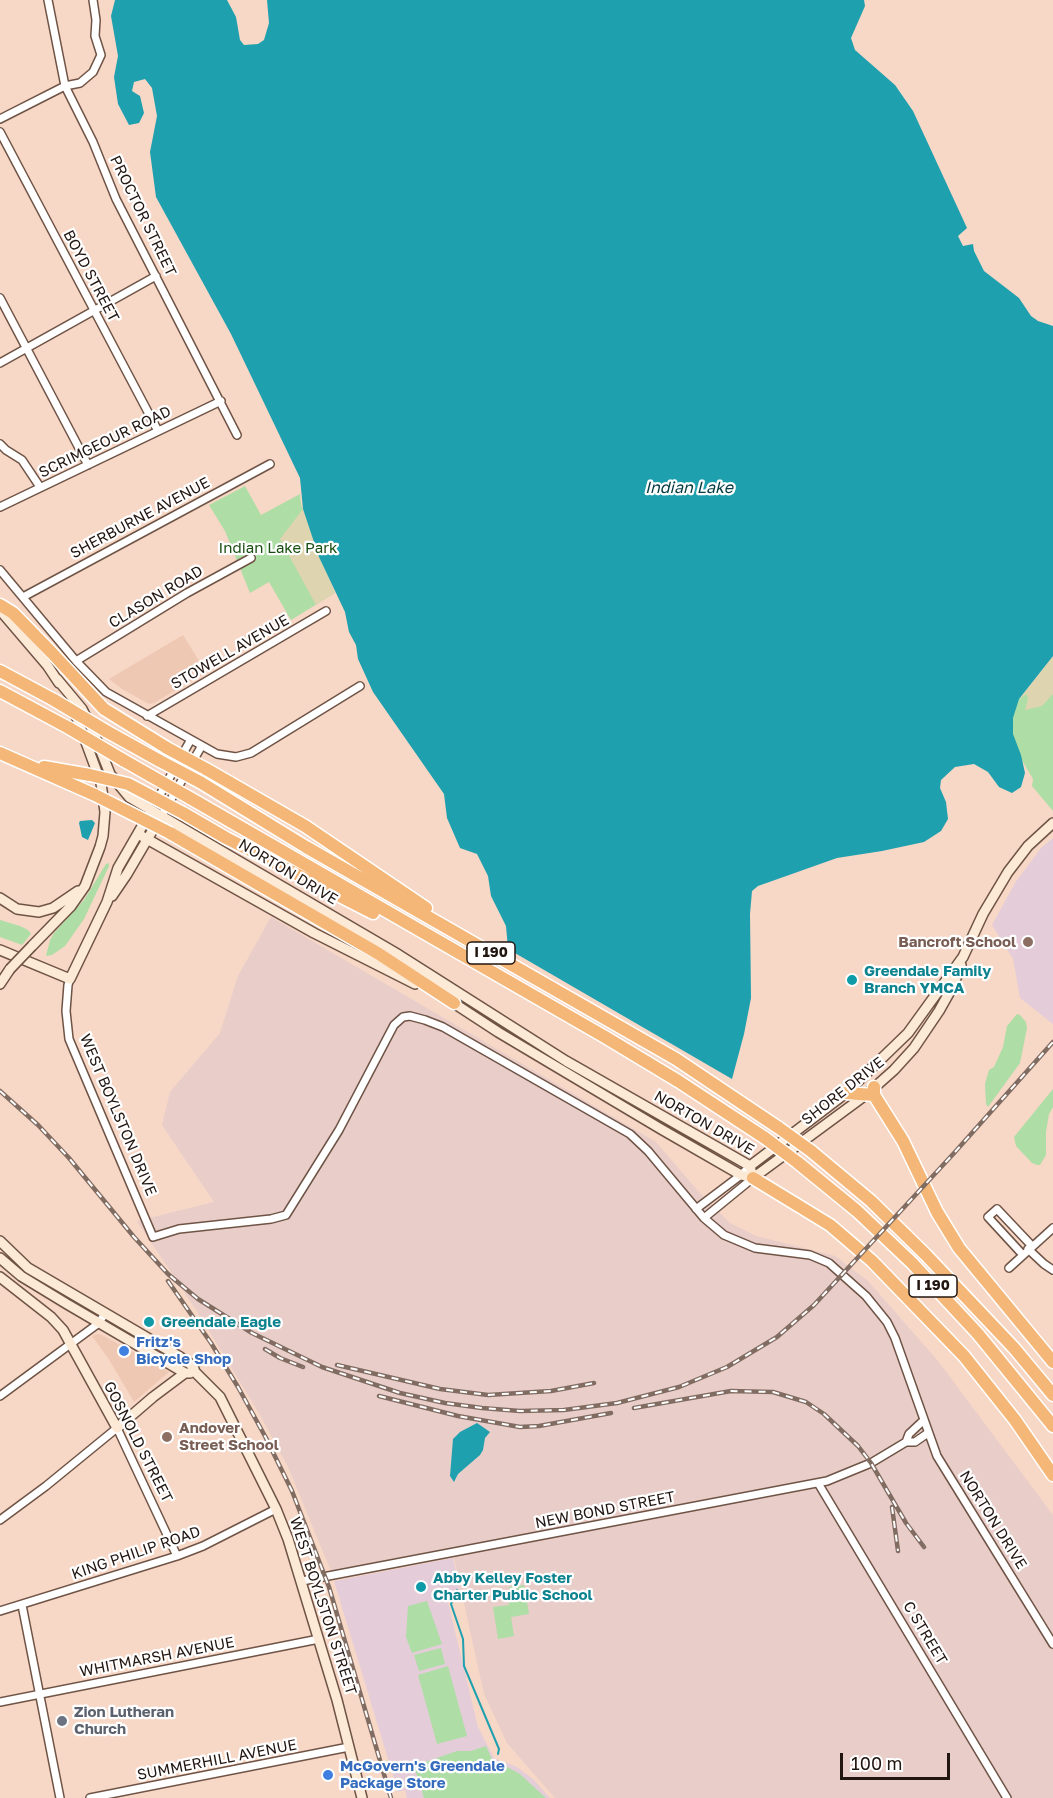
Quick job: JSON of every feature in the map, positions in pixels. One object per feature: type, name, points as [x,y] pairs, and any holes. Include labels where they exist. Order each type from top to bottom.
[{"type":"highway","points":[[0,605],[13,613],[104,709],[167,748],[305,826],[405,893],[463,936]]},
{"type":"highway","name":"I 190","points":[[0,671],[200,782],[306,847],[690,1068],[778,1128],[811,1151],[870,1201],[926,1255],[1014,1348],[1053,1395]]},
{"type":"highway","name":"I 190","points":[[0,691],[69,728],[670,1076],[765,1138],[856,1211],[912,1263],[978,1334],[1050,1422]]},
{"type":"highway","points":[[0,753],[53,770],[90,775],[128,784],[261,856],[458,953]]},
{"type":"highway","points":[[0,753],[95,795],[170,833],[379,954],[454,1003]]},
{"type":"highway","points":[[846,1093],[872,1092],[903,1141],[937,1212],[959,1248],[1053,1362]]},
{"type":"highway","points":[[748,1173],[830,1225],[872,1261],[953,1343],[1015,1420],[1053,1475]]},
{"type":"highway","points":[[1050,1422],[1050,1432],[1053,1437]]},
{"type":"main road","points":[[0,610],[57,679],[74,710],[101,783],[105,812],[103,836],[85,886],[71,906],[10,969],[0,984]]},
{"type":"main road","name":"NORTON DRIVE","points":[[57,679],[82,709],[114,781],[129,797],[399,956],[748,1173]]},
{"type":"main road","name":"WEST BOYLSTON DRIVE","points":[[70,979],[107,902],[118,868],[152,809]]},
{"type":"main road","name":"WEST BOYLSTON DRIVE","points":[[107,902],[127,874],[162,815]]},
{"type":"main road","name":"SHORE DRIVE","points":[[748,1173],[846,1093],[908,1033],[963,957],[983,915],[1008,872],[1028,846],[1053,823]]},
{"type":"main road","name":"NORTON DRIVE","points":[[138,834],[314,933],[454,1003],[591,1089],[748,1173]]},
{"type":"main road","points":[[0,898],[17,909],[39,912],[58,905],[85,886]]},
{"type":"main road","points":[[0,950],[70,979]]},
{"type":"main road","name":"SHORE DRIVE","points":[[748,1173],[872,1092],[903,1060],[932,1023],[953,986],[963,957]]},
{"type":"main road","name":"WEST BOYLSTON STREET","points":[[0,1242],[24,1266],[180,1357],[193,1366],[190,1373]]},
{"type":"main road","name":"WEST BOYLSTON STREET","points":[[0,1258],[21,1276],[99,1323],[190,1373],[213,1389],[225,1406],[276,1509],[302,1581],[338,1700],[362,1798]]},
{"type":"main road","name":"GOSNOLD STREET","points":[[0,1277],[51,1317],[72,1343],[117,1428]]},
{"type":"main road","points":[[117,1428],[153,1396],[190,1373]]},
{"type":"street","name":"PROCTOR STREET","points":[[48,0],[65,86],[93,142],[116,199],[237,435]]},
{"type":"street","points":[[0,119],[65,86],[80,83],[93,72],[101,55],[95,36],[96,20],[93,0]]},
{"type":"street","name":"BOYD STREET","points":[[0,132],[158,431]]},
{"type":"street","points":[[0,363],[156,276]]},
{"type":"street","points":[[0,298],[88,465]]},
{"type":"street","name":"SCRIMGEOUR ROAD","points":[[0,507],[221,401]]},
{"type":"street","points":[[0,444],[22,460],[40,487]]},
{"type":"street","name":"SHERBURNE AVENUE","points":[[23,597],[270,464]]},
{"type":"street","name":"CLASON ROAD","points":[[76,660],[187,593],[251,558]]},
{"type":"street","points":[[0,570],[106,692],[190,741],[217,754],[229,757],[247,754],[360,686]]},
{"type":"street","name":"STOWELL AVENUE","points":[[147,716],[326,611]]},
{"type":"street","name":"WEST BOYLSTON DRIVE","points":[[152,809],[190,741]]},
{"type":"street","name":"WEST BOYLSTON DRIVE","points":[[162,815],[201,747]]},
{"type":"street","name":"WEST BOYLSTON DRIVE","points":[[70,979],[66,1001],[69,1039],[153,1237]]},
{"type":"street","name":"NORTON DRIVE","points":[[153,1237],[179,1229],[271,1219],[286,1215],[339,1130],[394,1025],[406,1016],[421,1018],[443,1027],[630,1134],[653,1156],[696,1209],[724,1235],[764,1250],[810,1255],[823,1260],[866,1296],[880,1312],[895,1338],[937,1456],[1053,1644]]},
{"type":"street","name":"SHORE DRIVE","points":[[696,1209],[748,1173]]},
{"type":"street","name":"SHORE DRIVE","points":[[705,1218],[748,1173]]},
{"type":"street","points":[[1028,1250],[998,1209],[988,1217],[1044,1264],[1053,1270]]},
{"type":"street","points":[[1010,1268],[1053,1228]]},
{"type":"street","points":[[0,1396],[99,1323],[105,1313]]},
{"type":"street","name":"NEW BOND STREET","points":[[906,1442],[909,1434],[924,1420]]},
{"type":"street","points":[[0,1520],[117,1428]]},
{"type":"street","name":"GOSNOLD STREET","points":[[117,1428],[177,1556]]},
{"type":"street","name":"NEW BOND STREET","points":[[302,1581],[827,1481],[865,1466],[906,1442],[915,1442],[928,1433]]},
{"type":"street","name":"C STREET","points":[[818,1483],[1007,1798]]},
{"type":"street","name":"KING PHILIP ROAD","points":[[0,1611],[177,1556],[203,1546],[276,1509]]},
{"type":"street","points":[[22,1605],[60,1798]]},
{"type":"street","name":"WHITMARSH AVENUE","points":[[0,1702],[319,1639]]},
{"type":"street","name":"SUMMERHILL AVENUE","points":[[90,1798],[349,1748]]},
{"type":"shaded area","points":[[183,635],[206,672],[154,703],[149,704],[109,679]]},
{"type":"shaded area","name":"Bancroft School","points":[[1053,838],[1053,1024],[1020,998],[1013,959],[992,925],[1015,883],[1041,848]]},
{"type":"shaded area","points":[[271,917],[656,1142],[698,1191],[730,1223],[756,1236],[835,1256],[868,1281],[938,1361],[1053,1515],[1053,1798],[555,1798],[507,1743],[484,1694],[452,1549],[331,1571],[288,1467],[260,1415],[200,1316],[137,1221],[214,1202],[162,1125],[170,1092],[220,1033],[238,976]]},
{"type":"shaded area","points":[[97,1334],[169,1372],[134,1402],[92,1336]]},
{"type":"shaded area","name":"Abby Kelley Foster Charter Public School","points":[[453,1558],[461,1594],[447,1598],[478,1727],[494,1758],[517,1767],[534,1780],[550,1798],[407,1798],[405,1790],[398,1792],[334,1581]]},
{"type":"green space","name":"Indian Lake Park","points":[[245,486],[261,515],[300,494],[301,504],[319,557],[335,593],[291,620],[269,582],[250,593],[225,531],[209,505]]},
{"type":"green space","points":[[1053,657],[1053,811],[1032,786],[1033,779],[1017,752],[1010,726],[1018,700]]},
{"type":"green space","points":[[109,863],[84,919],[65,946],[52,955],[46,956],[54,933],[84,900],[106,864]]},
{"type":"green space","points":[[0,920],[20,926],[31,934],[22,945],[0,937]]},
{"type":"green space","points":[[1017,1014],[1026,1022],[1027,1028],[1020,1063],[988,1107],[985,1084],[989,1070],[994,1067],[1003,1047],[1007,1026]]},
{"type":"green space","points":[[1053,1089],[1053,1107],[1049,1114],[1046,1132],[1046,1155],[1040,1165],[1037,1165],[1032,1163],[1016,1146],[1014,1137]]},
{"type":"green space","points":[[524,1585],[529,1614],[511,1617],[514,1636],[498,1639],[493,1607],[509,1605],[507,1595],[510,1594],[509,1587]]},
{"type":"green space","points":[[427,1601],[442,1644],[412,1653],[406,1637],[408,1606]]},
{"type":"green space","points":[[441,1648],[445,1664],[419,1671],[414,1655]]},
{"type":"green space","points":[[448,1666],[467,1736],[437,1744],[418,1675]]},
{"type":"green space","points":[[486,1746],[492,1759],[520,1774],[546,1798],[424,1798],[414,1766],[457,1751],[471,1751]]},
{"type":"sand","points":[[303,509],[319,557],[335,593],[316,605],[280,539]]},
{"type":"sand","points":[[1053,656],[1053,694],[1042,706],[1025,710],[1027,694],[1019,699]]},
{"type":"water","name":"Indian Lake","points":[[115,0],[227,0],[236,17],[240,40],[244,45],[258,44],[264,40],[269,23],[267,0],[864,0],[865,6],[851,38],[855,50],[895,85],[913,111],[967,228],[958,236],[963,246],[973,244],[984,271],[1019,298],[1031,316],[1053,326],[1053,656],[1019,699],[1013,718],[1013,734],[1025,773],[1021,787],[1012,793],[999,787],[988,772],[974,764],[955,767],[941,780],[940,788],[946,802],[948,819],[941,831],[924,842],[837,858],[758,886],[752,891],[751,998],[732,1079],[508,949],[506,926],[491,896],[488,876],[477,854],[460,848],[447,818],[444,794],[373,692],[358,659],[356,645],[349,632],[345,612],[319,557],[303,509],[300,478],[231,334],[156,197],[150,152],[157,116],[152,88],[145,79],[134,82],[132,91],[140,96],[144,113],[139,123],[129,125],[118,104],[114,77],[118,56],[111,16]]},
{"type":"water","points":[[92,820],[95,823],[88,840],[82,837],[79,823]]},
{"type":"water","points":[[477,1423],[490,1432],[485,1438],[483,1450],[458,1474],[454,1482],[450,1476],[453,1439],[460,1432]]},
{"type":"waterway","points":[[457,1590],[451,1604],[463,1639],[464,1666],[499,1749],[498,1754]]},
{"type":"railway","points":[[0,1091],[38,1125],[69,1158],[134,1237],[168,1274],[198,1299],[252,1333],[322,1367],[400,1393],[482,1408],[520,1411],[564,1410],[617,1403],[679,1387],[727,1367],[777,1337],[814,1305],[1053,1042]]},
{"type":"railway","points":[[168,1281],[238,1387],[292,1491],[329,1587],[391,1798]]},
{"type":"railway","points":[[265,1349],[303,1367]]},
{"type":"railway","points":[[337,1365],[440,1389],[488,1395],[551,1391],[594,1383]]},
{"type":"railway","points":[[634,1408],[731,1391],[773,1392],[806,1402],[824,1414],[858,1446],[871,1463],[906,1523],[924,1547]]},
{"type":"railway","points":[[379,1396],[458,1416],[520,1427],[539,1426],[611,1413]]},
{"type":"railway","points":[[892,1507],[898,1551]]},
{"type":"place","name":"Bancroft School","points":[[1028,942]]},
{"type":"place","name":"Greendale Family Branch YMCA","points":[[852,980]]},
{"type":"place","name":"Greendale Eagle","points":[[149,1322]]},
{"type":"place","name":"Fritz's Bicycle Shop","points":[[124,1351]]},
{"type":"place","name":"Andover Street School","points":[[167,1437]]},
{"type":"place","name":"Abby Kelley Foster Charter Public School","points":[[421,1587]]},
{"type":"place","name":"Zion Lutheran Church","points":[[62,1721]]},
{"type":"place","name":"McGovern's Greendale Package Store","points":[[328,1775]]}]
